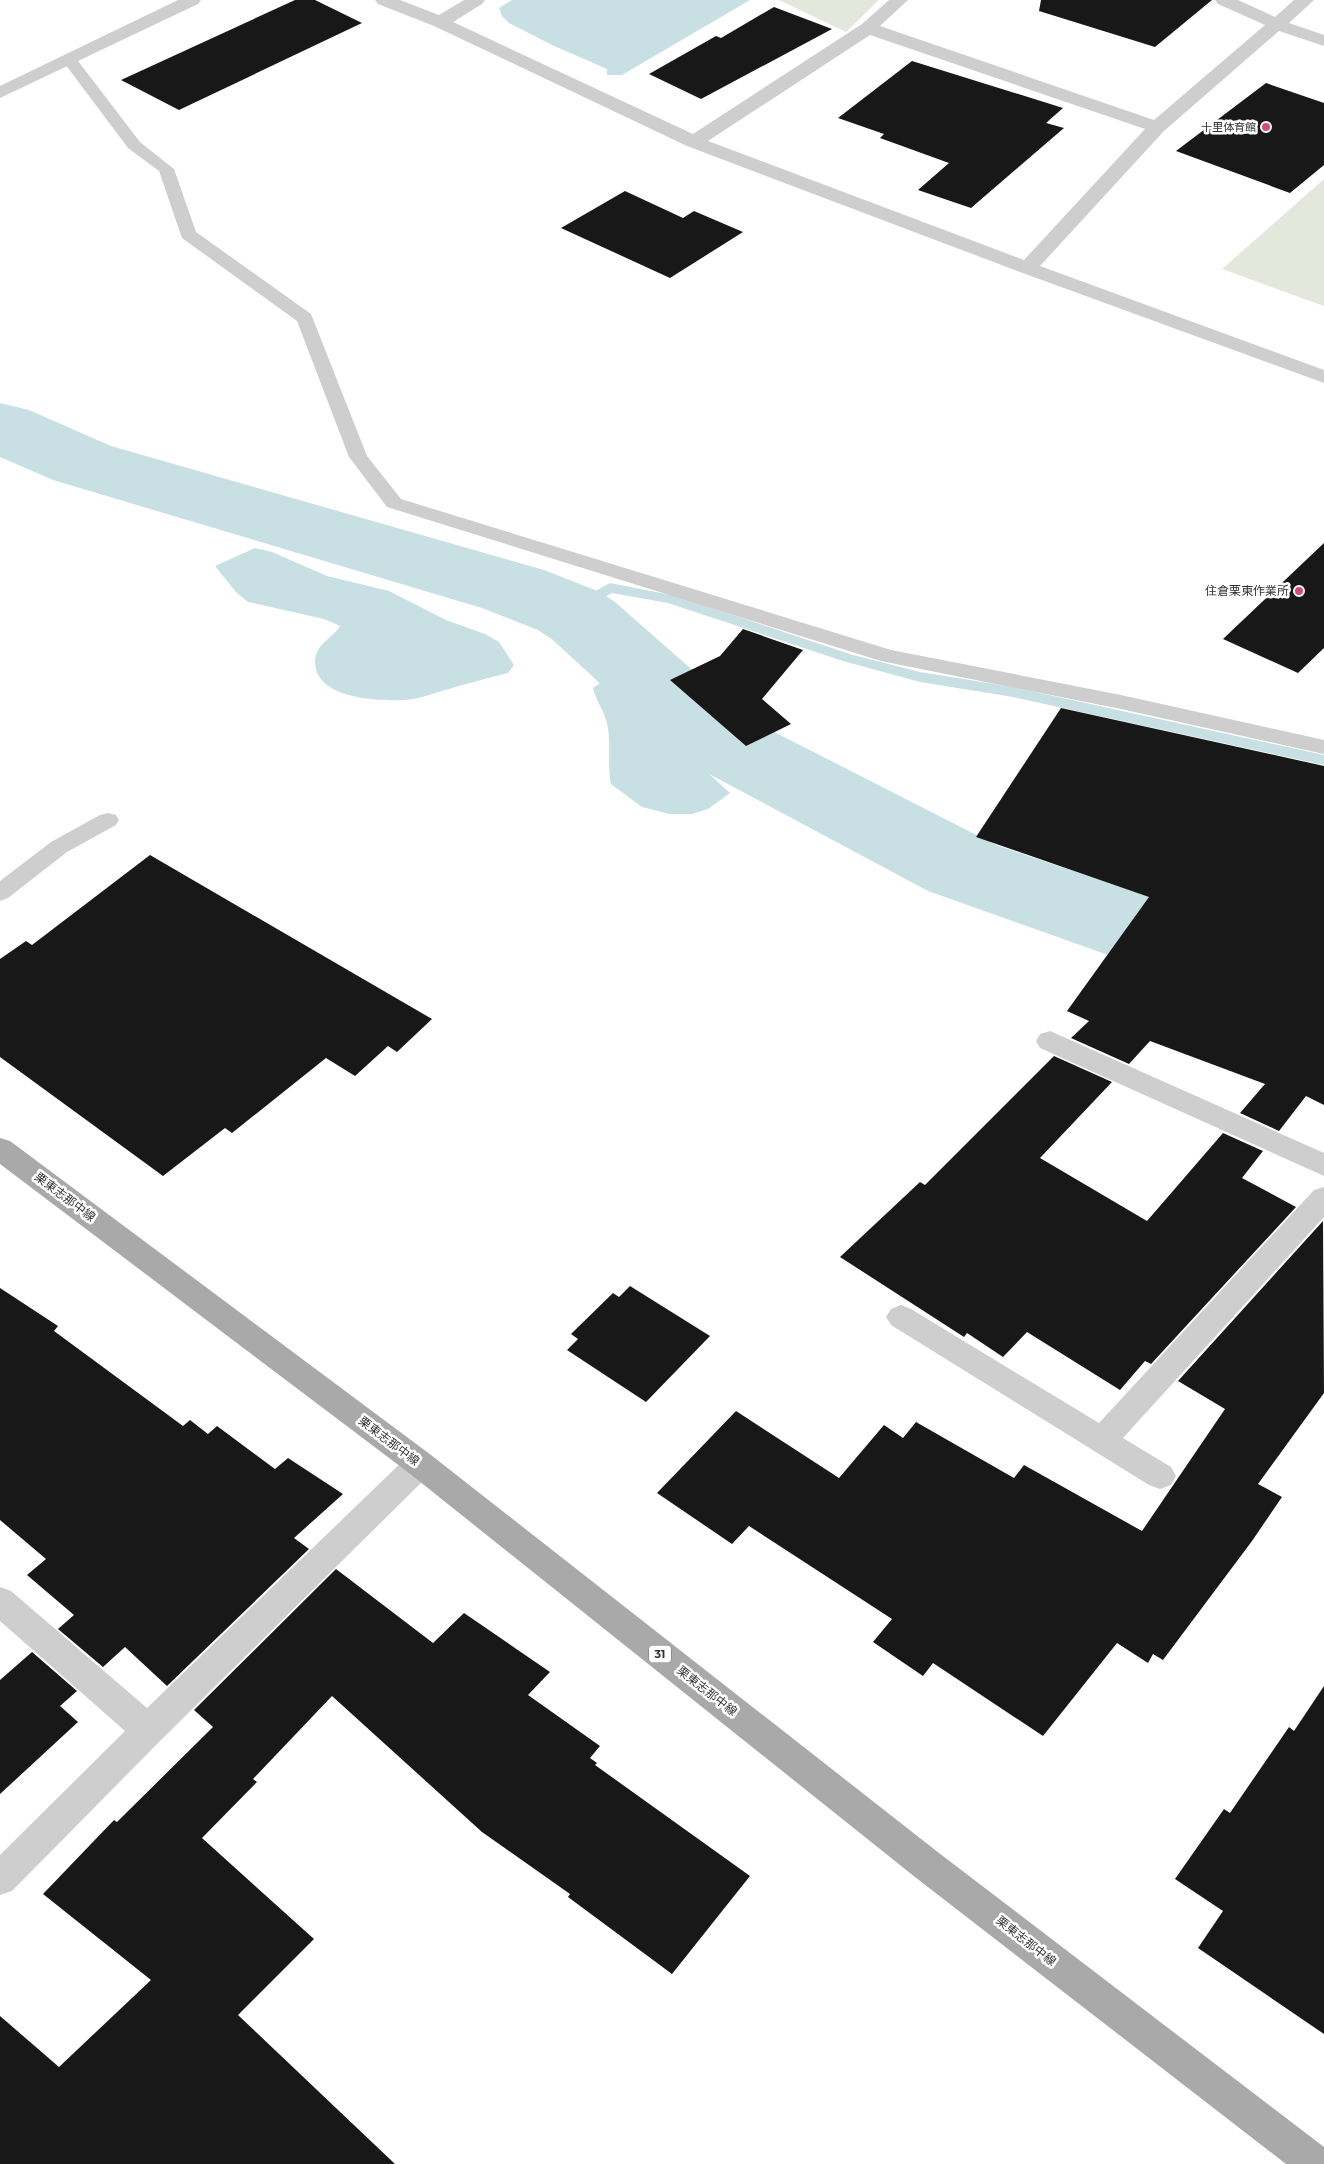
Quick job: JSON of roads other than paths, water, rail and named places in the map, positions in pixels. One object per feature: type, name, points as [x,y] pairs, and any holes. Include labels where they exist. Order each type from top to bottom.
[{"type":"main road","name":"栗東志那中線","points":[[0,1149],[420,1464],[928,1865],[1316,2164]]},
{"type":"street","points":[[0,93],[192,0]]},
{"type":"street","points":[[384,0],[440,22],[694,142],[1027,268],[1324,377]]},
{"type":"street","points":[[440,22],[476,0]]},
{"type":"street","points":[[694,142],[868,28],[899,0]]},
{"type":"street","points":[[1224,0],[1276,24],[1324,41]]},
{"type":"street","points":[[1027,268],[1157,127],[1305,0]]},
{"type":"street","points":[[868,28],[1157,127]]},
{"type":"street","points":[[1050,1041],[1324,1165]]},
{"type":"street","points":[[1102,1440],[1324,1198]]},
{"type":"street","points":[[901,1317],[1160,1476]]},
{"type":"street","points":[[0,1879],[148,1730],[420,1464]]},
{"type":"street","points":[[0,1601],[148,1730]]},
{"type":"lane","points":[[70,60],[134,145],[166,169],[188,234],[305,318],[358,457],[394,503],[888,656],[1121,702],[1324,746]]},
{"type":"lane","points":[[0,893],[59,847],[108,820]]},
{"type":"water","points":[[512,0],[750,0],[622,75],[607,75],[607,69],[552,45],[509,23],[502,16],[499,8]]},
{"type":"water","points":[[255,548],[272,552],[327,576],[389,591],[446,620],[485,634],[499,642],[514,665],[508,673],[410,699],[379,700],[336,691],[326,684],[318,674],[315,662],[318,650],[340,626],[324,619],[248,602],[236,592],[215,566]]},
{"type":"water","points":[[600,683],[609,683],[730,793],[708,809],[692,814],[669,814],[642,807],[611,784],[607,723],[593,688]]},
{"type":"waterway","points":[[0,427],[82,463],[513,589],[569,611],[584,621],[715,739],[962,868],[1324,993]]},
{"type":"waterway","points":[[569,611],[610,588],[671,599],[848,658],[920,677],[1013,692],[1324,760]]},
{"type":"place","name":"十里体育館","points":[[1266,127]]},
{"type":"place","name":"住倉栗東作業所","points":[[1299,591]]}]
